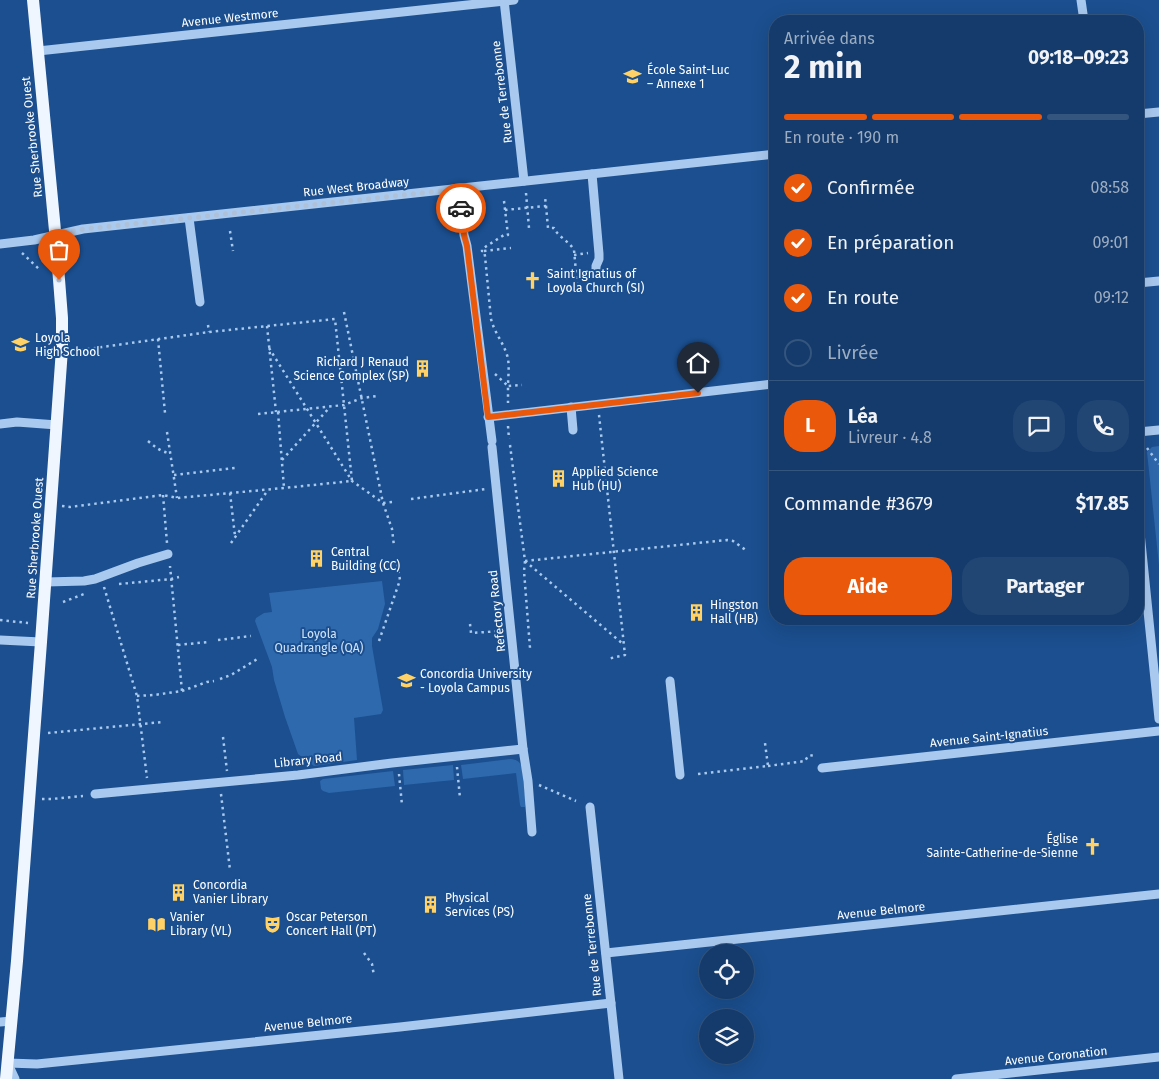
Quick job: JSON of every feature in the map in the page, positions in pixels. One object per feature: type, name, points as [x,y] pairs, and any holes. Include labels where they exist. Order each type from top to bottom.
[{"type":"main road","name":"Rue Sherbrooke Ouest","points":[[6,1079],[8,1063],[6,1022],[42,642],[61,368],[62,326],[56,235],[33,0]]},
{"type":"street","name":"Avenue Westmore","points":[[38,52],[514,0]]},
{"type":"street","points":[[1081,0],[1083,15]]},
{"type":"street","name":"Rue de Terrebonne","points":[[504,1],[524,182]]},
{"type":"street","points":[[1144,113],[1159,112]]},
{"type":"street","name":"Rue West Broadway","points":[[0,244],[34,240],[76,230],[769,155]]},
{"type":"street","points":[[592,174],[599,254],[596,274]]},
{"type":"street","name":"Refectory Road","points":[[459,189],[492,444],[532,832]]},
{"type":"street","points":[[189,218],[200,302]]},
{"type":"street","points":[[1144,282],[1159,281]]},
{"type":"street","points":[[488,417],[769,384]]},
{"type":"street","points":[[571,407],[573,430]]},
{"type":"street","points":[[0,424],[17,422],[57,425]]},
{"type":"street","points":[[1144,431],[1159,430]]},
{"type":"street","points":[[46,582],[95,580],[138,563],[168,554]]},
{"type":"street","points":[[1144,605],[1159,719]]},
{"type":"street","points":[[0,640],[42,642]]},
{"type":"street","points":[[670,681],[680,775]]},
{"type":"street","name":"Avenue Saint-Ignatius","points":[[822,768],[1159,731]]},
{"type":"street","name":"Library Road","points":[[95,794],[523,749]]},
{"type":"street","name":"Rue de Terrebonne","points":[[590,807],[619,1079]]},
{"type":"street","name":"Avenue Belmore","points":[[606,953],[1159,894]]},
{"type":"street","name":"Avenue Belmore","points":[[8,1063],[37,1064],[400,1027],[611,1003]]},
{"type":"street","name":"Avenue Coronation","points":[[956,1079],[1159,1057]]},
{"type":"street","points":[[8,1063],[15,1079]]},
{"type":"path","points":[[545,197],[548,228],[554,228],[574,250],[577,282]]},
{"type":"path","points":[[526,199],[529,228]]},
{"type":"path","points":[[504,201],[508,235],[504,235],[482,249],[482,251],[484,251],[491,319],[507,353],[508,406]]},
{"type":"path","points":[[505,210],[546,206]]},
{"type":"path","points":[[230,231],[233,251]]},
{"type":"path","points":[[484,251],[511,248]]},
{"type":"path","points":[[16,250],[39,269]]},
{"type":"path","points":[[344,312],[383,503],[392,529],[394,546]]},
{"type":"path","points":[[81,350],[209,332],[335,319],[352,481]]},
{"type":"path","points":[[208,325],[209,332]]},
{"type":"path","points":[[267,326],[284,488]]},
{"type":"path","points":[[158,339],[166,413]]},
{"type":"path","points":[[269,348],[352,481],[383,503],[393,502]]},
{"type":"path","points":[[491,372],[508,386],[522,385]]},
{"type":"path","points":[[258,414],[344,404],[362,398],[378,396]]},
{"type":"path","points":[[282,460],[330,406]]},
{"type":"path","points":[[598,411],[625,655],[607,658]]},
{"type":"path","points":[[508,421],[509,439]]},
{"type":"path","points":[[167,432],[177,498]]},
{"type":"path","points":[[148,441],[159,450],[170,453]]},
{"type":"path","points":[[510,445],[525,561],[524,571],[530,648]]},
{"type":"path","points":[[1147,448],[1159,463]]},
{"type":"path","points":[[174,475],[235,468]]},
{"type":"path","points":[[70,507],[163,495],[177,498],[352,481]]},
{"type":"path","points":[[411,499],[496,488]]},
{"type":"path","points":[[231,543],[268,490]]},
{"type":"path","points":[[230,493],[235,537]]},
{"type":"path","points":[[163,495],[182,691]]},
{"type":"path","points":[[525,561],[727,540],[733,541],[747,551]]},
{"type":"path","points":[[525,561],[624,645]]},
{"type":"path","points":[[379,641],[400,580],[397,562]]},
{"type":"path","points":[[114,584],[179,577]]},
{"type":"path","points":[[104,585],[137,696],[148,789]]},
{"type":"path","points":[[0,620],[22,623]]},
{"type":"path","points":[[470,624],[471,633],[505,630]]},
{"type":"path","points":[[520,628],[529,628]]},
{"type":"path","points":[[218,640],[252,636]]},
{"type":"path","points":[[178,645],[208,642]]},
{"type":"path","points":[[220,679],[231,675],[258,658]]},
{"type":"path","points":[[137,696],[182,691],[214,681]]},
{"type":"path","points":[[54,733],[162,722]]},
{"type":"path","points":[[224,737],[227,769]]},
{"type":"path","points":[[765,743],[768,766]]},
{"type":"path","points":[[698,774],[804,761],[808,756],[814,755]]},
{"type":"path","points":[[458,770],[460,798]]},
{"type":"path","points":[[399,776],[402,805]]},
{"type":"path","points":[[528,781],[576,801]]},
{"type":"path","points":[[220,782],[230,870]]},
{"type":"path","points":[[49,799],[95,794]]},
{"type":"path","points":[[364,953],[372,964],[374,976]]},
{"type":"green space","points":[[1159,446],[1159,565],[1147,452],[1152,447]]},
{"type":"green space","name":"Loyola Quadrangle (QA)","points":[[382,581],[385,604],[378,629],[372,638],[372,646],[383,710],[381,714],[354,718],[357,760],[314,766],[298,754],[285,717],[272,667],[255,621],[256,618],[264,613],[272,612],[269,593]]},
{"type":"green space","points":[[511,759],[518,762],[522,768],[525,807],[520,805],[516,773],[463,779],[461,765]]},
{"type":"green space","points":[[453,765],[454,780],[404,785],[403,770]]},
{"type":"green space","points":[[393,771],[395,786],[329,793],[321,789],[320,781],[323,779]]},
{"type":"way so far","points":[[59,280],[56,235],[76,230],[459,189],[461,208]]},
{"type":"place","name":"École Saint-Luc – Annexe 1","points":[[633,77]]},
{"type":"place","name":"Saint Ignatius of Loyola Church (SI)","points":[[533,281]]},
{"type":"place","name":"Loyola High School","points":[[21,345]]},
{"type":"place","name":"Richard J Renaud Science Complex (SP)","points":[[423,369]]},
{"type":"place","name":"Applied Science Hub (HU)","points":[[558,479]]},
{"type":"place","name":"Central Building (CC)","points":[[317,559]]},
{"type":"place","name":"Hingston Hall (HB)","points":[[696,612]]},
{"type":"place","name":"Concordia University - Loyola Campus","points":[[406,681]]},
{"type":"place","name":"Église Sainte-Catherine-de-Sienne","points":[[1092,846]]},
{"type":"place","name":"Concordia Vanier Library","points":[[179,892]]},
{"type":"place","name":"Physical Services (PS)","points":[[431,905]]},
{"type":"place","name":"Vanier Library (VL)","points":[[156,924]]},
{"type":"place","name":"Oscar Peterson Concert Hall (PT)","points":[[272,924]]},
{"type":"route","points":[[461,208],[488,417],[698,393]]}]
